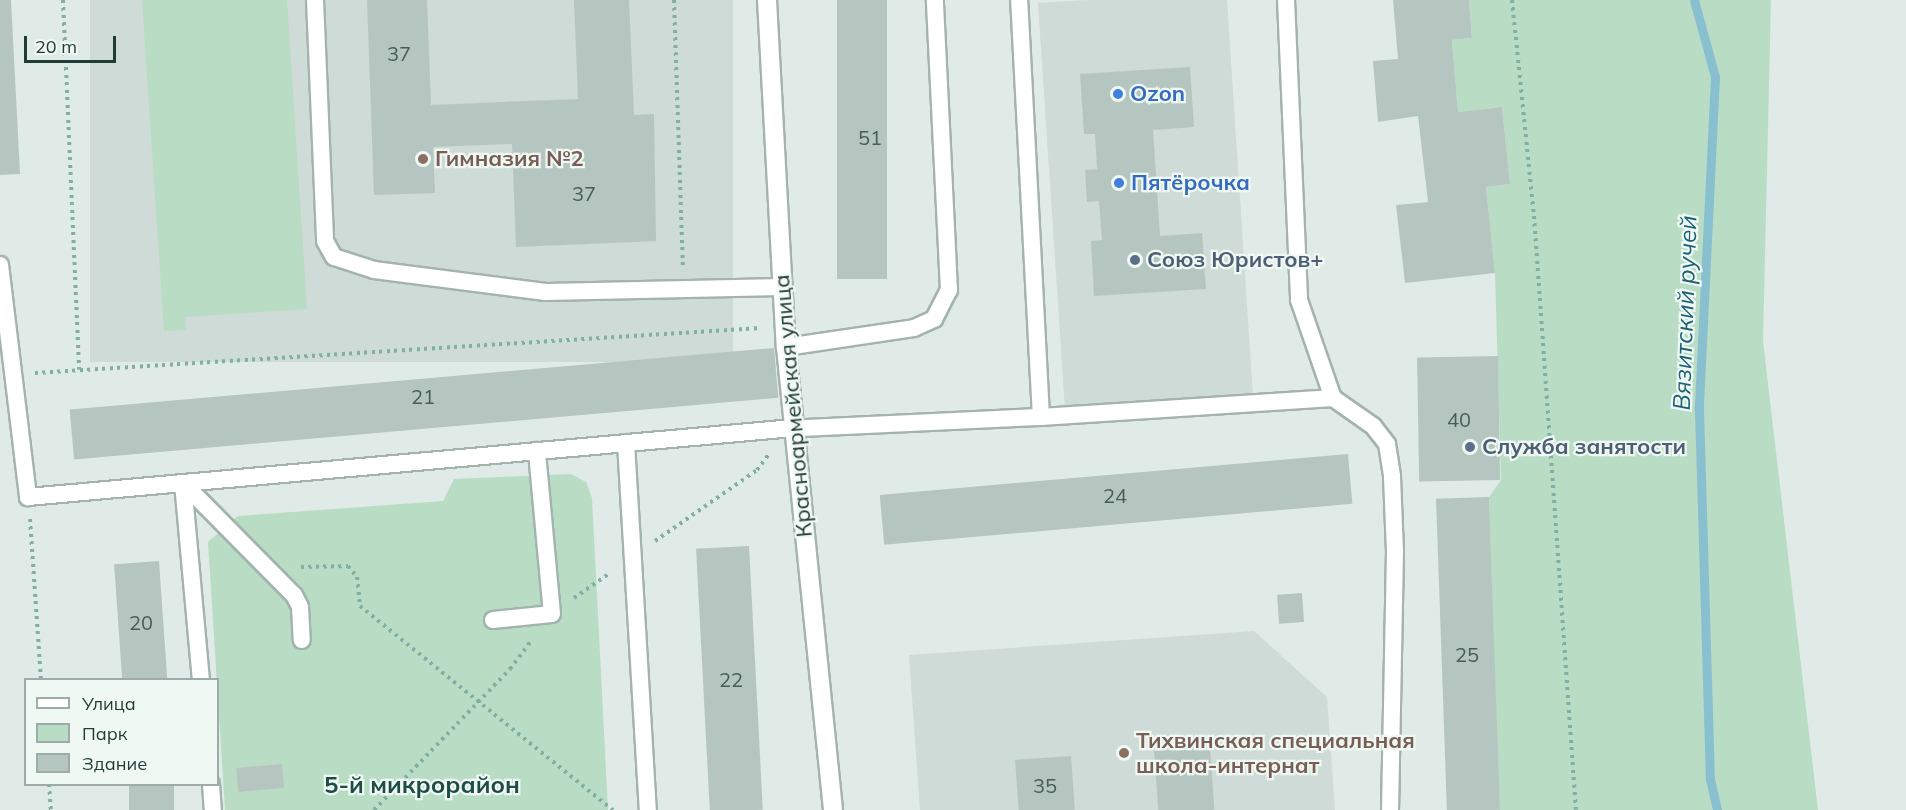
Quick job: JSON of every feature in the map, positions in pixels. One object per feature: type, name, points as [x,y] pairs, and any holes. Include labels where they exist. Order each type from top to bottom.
[{"type":"street","name":"Красноармейская улица","points":[[767,0],[784,327],[833,810]]},
{"type":"lane","points":[[315,0],[325,241],[334,257],[374,270],[546,292],[782,287]]},
{"type":"lane","points":[[786,346],[914,328],[934,319],[949,290],[936,0]]},
{"type":"lane","points":[[1019,0],[1041,417]]},
{"type":"lane","points":[[1286,0],[1299,300],[1333,398],[1373,426],[1387,444],[1392,477],[1395,551],[1390,810]]},
{"type":"lane","points":[[0,265],[28,497],[793,430],[1333,398]]},
{"type":"lane","points":[[626,444],[648,810]]},
{"type":"lane","points":[[493,620],[552,614],[537,451]]},
{"type":"lane","points":[[183,483],[297,601],[302,640]]},
{"type":"lane","points":[[183,483],[201,678]]},
{"type":"lane","points":[[211,786],[213,810]]},
{"type":"path","points":[[63,0],[79,370]]},
{"type":"path","points":[[674,0],[684,289]]},
{"type":"path","points":[[1512,0],[1534,216],[1576,810]]},
{"type":"path","points":[[13,374],[784,327]]},
{"type":"path","points":[[28,497],[41,678]]},
{"type":"path","points":[[267,568],[348,566],[357,577],[360,606],[613,810]]},
{"type":"path","points":[[49,786],[51,810]]},
{"type":"shaded area","name":"Гимназия №2","points":[[90,0],[733,0],[733,362],[90,362]]},
{"type":"shaded area","points":[[1087,0],[1227,0],[1253,397],[1065,409],[1038,3]]},
{"type":"shaded area","name":"Тихвинская специальная школа-интернат","points":[[1254,631],[1327,697],[1335,810],[920,810],[909,655]]},
{"type":"green space","points":[[142,0],[287,0],[307,309],[185,317],[186,330],[164,331]]},
{"type":"green space","points":[[1469,0],[1771,0],[1763,341],[1818,810],[1499,810],[1489,497],[1501,480],[1495,273],[1486,187],[1510,184],[1502,107],[1458,112],[1452,40],[1472,38]]},
{"type":"green space","points":[[571,474],[586,482],[592,498],[608,810],[225,810],[219,678],[217,678],[208,542],[238,516],[443,501],[454,479]]},
{"type":"building","points":[[0,0],[11,0],[20,174],[0,175]]},
{"type":"building","points":[[367,0],[427,0],[431,105],[578,99],[574,0],[629,0],[634,115],[654,114],[656,241],[516,247],[512,144],[433,147],[435,193],[374,195]]},
{"type":"building","points":[[837,0],[887,0],[887,279],[837,279]]},
{"type":"building","points":[[1393,0],[1469,0],[1472,38],[1452,40],[1458,112],[1502,107],[1510,184],[1486,187],[1495,273],[1405,283],[1396,205],[1428,202],[1418,116],[1378,122],[1373,61],[1398,59]]},
{"type":"building","points":[[1190,67],[1194,127],[1153,130],[1160,236],[1202,233],[1206,289],[1094,296],[1091,241],[1102,240],[1099,201],[1087,202],[1085,170],[1097,169],[1095,134],[1084,134],[1080,74]]},
{"type":"building","points":[[774,348],[778,398],[74,459],[70,410]]},
{"type":"building","points":[[1498,356],[1500,480],[1419,481],[1417,357]]},
{"type":"building","points":[[1348,454],[1352,504],[884,545],[880,495]]},
{"type":"building","points":[[1489,497],[1500,810],[1447,810],[1436,499]]},
{"type":"building","points":[[749,546],[763,810],[710,810],[696,549]]},
{"type":"building","points":[[159,561],[167,678],[122,678],[114,564]]},
{"type":"building","points":[[1302,593],[1304,622],[1279,624],[1277,595]]},
{"type":"building","points":[[1210,747],[1214,810],[1158,810],[1154,751]]},
{"type":"building","points":[[1071,756],[1075,810],[1019,810],[1015,760]]},
{"type":"building","points":[[282,764],[284,788],[238,792],[236,768]]},
{"type":"building","points":[[129,786],[174,786],[174,810],[129,810]]},
{"type":"waterway","name":"Вязитский ручей","points":[[1694,0],[1715,77],[1699,410],[1710,779],[1717,810]]},
{"type":"place","name":"Ozon","points":[[1118,94]]},
{"type":"place","name":"Гимназия №2","points":[[423,159]]},
{"type":"place","name":"Пятёрочка","points":[[1119,183]]},
{"type":"place","name":"Союз Юристов+","points":[[1135,260]]},
{"type":"place","name":"Служба занятости","points":[[1470,447]]},
{"type":"place","name":"Тихвинская специальная школа-интернат","points":[[1124,753]]},
{"type":"district","name":"5-й микрорайон","points":[[422,785]]}]
